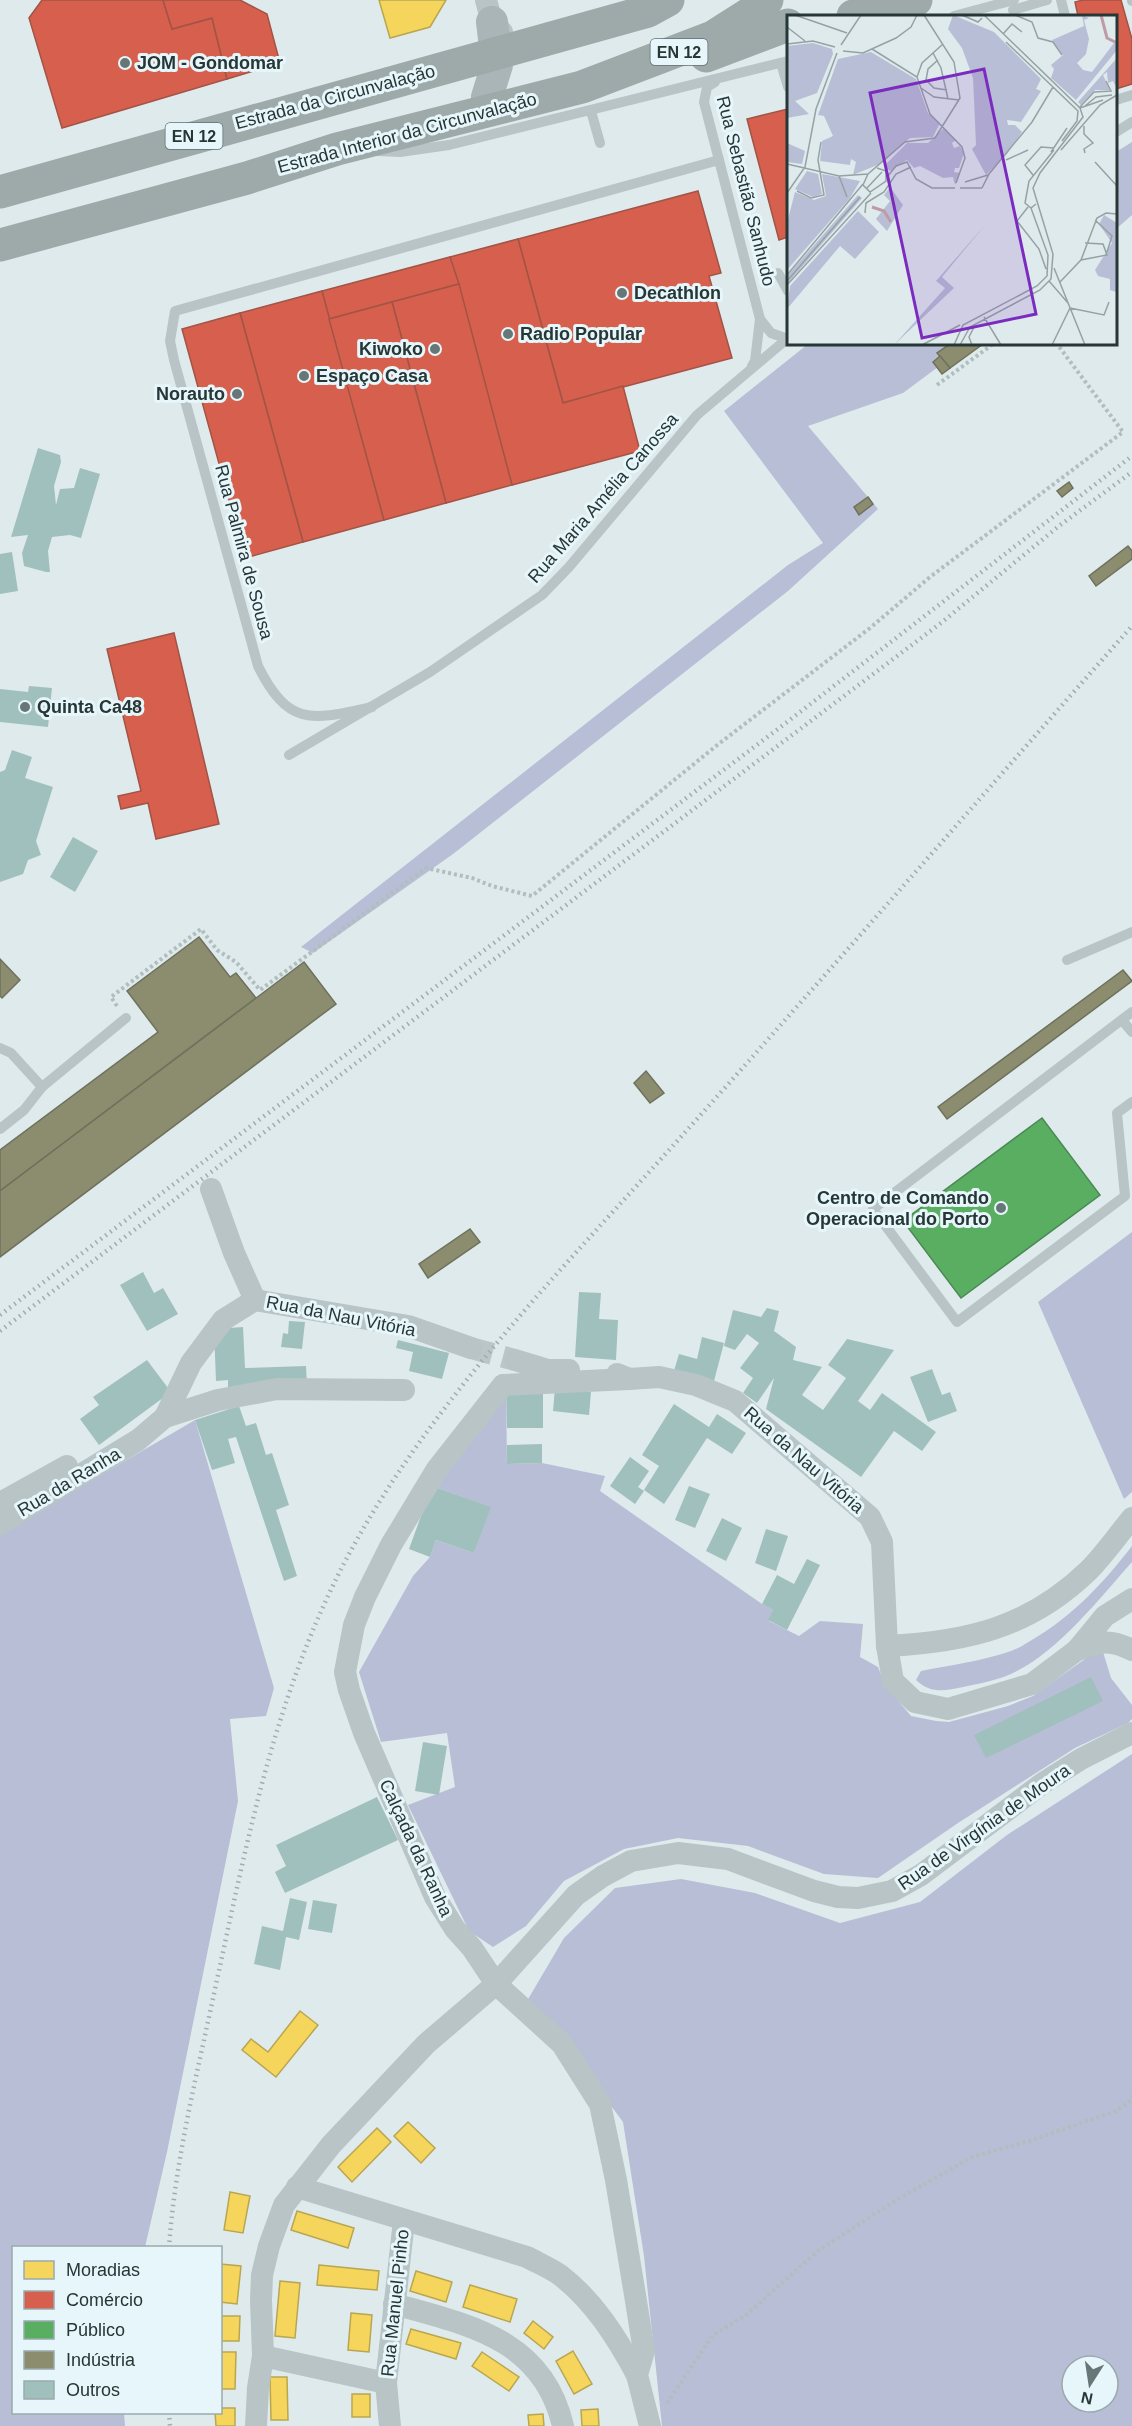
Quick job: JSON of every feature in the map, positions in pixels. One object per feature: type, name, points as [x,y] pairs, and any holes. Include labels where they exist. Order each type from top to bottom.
[{"type":"main road","points":[[594,26],[621,0]]},
{"type":"main road","name":"Estrada da Circunvalação","points":[[0,192],[454,64],[492,25],[528,44],[648,11],[669,0]]},
{"type":"main road","name":"Estrada Interior da Circunvalação","points":[[0,245],[248,178],[475,106],[587,99],[713,37],[760,7],[767,0]]},
{"type":"main road","points":[[858,15],[916,0]]},
{"type":"main road","points":[[587,99],[639,75],[747,43],[772,30],[787,26]]},
{"type":"main road","points":[[454,64],[473,68],[483,74],[487,84],[475,106]]},
{"type":"street","points":[[475,106],[497,65],[492,25]]},
{"type":"street","name":"Rua da Nau Vitória","points":[[211,1189],[234,1253],[255,1300],[408,1326],[471,1348]]},
{"type":"street","name":"Rua da Ranha","points":[[0,1524],[138,1440],[165,1417],[191,1363],[223,1320],[255,1300]]},
{"type":"street","name":"Rua da Nau Vitória","points":[[515,1360],[548,1370],[611,1372],[629,1379],[659,1377],[696,1384],[735,1401],[870,1517],[882,1542],[887,1646],[893,1681],[915,1702],[948,1709],[1032,1684],[1077,1650],[1106,1616],[1132,1599]]},
{"type":"street","name":"Calçada da Ranha","points":[[629,1379],[498,1392],[437,1469],[391,1545],[354,1625],[345,1672],[364,1733],[435,1897],[455,1929],[472,1948],[496,1984],[562,2044],[600,2104],[616,2180],[644,2351],[637,2375],[650,2426]]},
{"type":"street","points":[[165,1417],[218,1400],[277,1389],[404,1390]]},
{"type":"street","name":"Rua da Ranha","points":[[0,1503],[96,1450],[138,1440]]},
{"type":"street","points":[[887,1646],[954,1640],[985,1633],[1043,1608],[1088,1571],[1132,1518]]},
{"type":"street","name":"Rua da Nau Vitória","points":[[1077,1650],[1105,1641],[1116,1642],[1132,1650]]},
{"type":"street","name":"Rua de Virgínia de Moura","points":[[256,2426],[263,2356],[262,2275],[269,2246],[284,2205],[331,2145],[426,2044],[496,1984],[576,1895],[603,1876],[631,1861],[660,1855],[696,1854],[728,1859],[814,1891],[838,1897],[858,1898],[892,1891],[921,1875],[1043,1784],[1081,1759],[1130,1733]]},
{"type":"street","points":[[297,2187],[404,2220]]},
{"type":"street","name":"Rua Manuel Pinho","points":[[390,2426],[386,2383],[404,2220],[527,2257],[560,2275],[589,2303],[614,2333],[637,2375]]},
{"type":"street","points":[[394,2304],[488,2332],[512,2348],[534,2366],[549,2386],[560,2410],[563,2426]]},
{"type":"street","points":[[263,2356],[386,2383]]},
{"type":"lane","points":[[958,15],[1002,4],[1014,9],[1047,0]]},
{"type":"lane","points":[[1060,0],[1065,15]]},
{"type":"lane","points":[[337,148],[389,153],[432,149],[587,99],[720,79],[785,62]]},
{"type":"lane","name":"Rua Sebastião Sanhudo","points":[[720,79],[707,87],[704,96],[760,319]]},
{"type":"lane","points":[[1117,100],[1132,94]]},
{"type":"lane","points":[[587,99],[600,143]]},
{"type":"lane","points":[[1117,131],[1132,122]]},
{"type":"lane","name":"Rua Palmira de Sousa","points":[[372,707],[321,718],[290,710],[271,690],[258,666],[174,360],[170,341],[175,311],[719,160]]},
{"type":"lane","points":[[778,273],[787,288]]},
{"type":"lane","points":[[760,319],[771,333],[787,338]]},
{"type":"lane","points":[[748,371],[755,361],[760,319]]},
{"type":"lane","name":"Rua Maria Amélia Canossa","points":[[289,755],[430,672],[542,595],[569,567],[698,415],[787,339]]},
{"type":"lane","points":[[1067,960],[1132,932]]},
{"type":"lane","points":[[1132,1012],[873,1209],[957,1322],[1125,1196],[1117,1113],[1132,1102]]},
{"type":"lane","points":[[0,1129],[24,1110],[42,1087],[126,1018]]},
{"type":"lane","points":[[1122,1020],[1132,1032]]},
{"type":"lane","points":[[0,1048],[11,1053],[42,1087]]},
{"type":"path","points":[[938,385],[992,345]]},
{"type":"path","points":[[126,1018],[111,998],[201,929],[217,950],[236,962],[260,990],[426,867],[532,896],[716,747],[870,628],[930,577],[1123,432],[1059,345]]},
{"type":"path","points":[[664,2407],[713,2335],[746,2315],[819,2250],[922,2185],[972,2157],[1029,2141],[1116,2111],[1132,2096]]},
{"type":"shaded area","points":[[1132,142],[1132,215],[1117,228],[1117,151]]},
{"type":"shaded area","points":[[807,345],[968,345],[903,393],[808,426],[878,509],[788,591],[453,854],[313,953],[301,947],[788,565],[823,543],[724,411]]},
{"type":"shaded area","points":[[1132,1232],[1132,1492],[1124,1499],[1038,1302]]},
{"type":"shaded area","points":[[506,1389],[507,1464],[542,1463],[605,1476],[600,1491],[773,1610],[769,1621],[799,1636],[820,1621],[863,1624],[860,1657],[878,1667],[885,1685],[911,1716],[949,1722],[1008,1706],[1033,1696],[1092,1654],[1103,1652],[1111,1678],[1132,1705],[1132,1719],[1075,1748],[958,1823],[878,1878],[824,1874],[748,1846],[678,1838],[624,1849],[564,1881],[526,1926],[493,1947],[469,1931],[408,1805],[455,1787],[447,1733],[381,1742],[359,1672],[413,1576],[430,1557],[436,1540],[474,1553],[490,1507],[432,1486]]},
{"type":"shaded area","points":[[195,1420],[274,1688],[266,1716],[230,1719],[238,1801],[167,2152],[145,2246],[12,2246],[12,2414],[124,2414],[125,2426],[0,2426],[0,1534]]},
{"type":"shaded area","points":[[1132,1546],[1132,1562],[1106,1592],[1061,1639],[1028,1665],[1000,1678],[950,1690],[927,1688],[916,1680],[921,1671],[1000,1654],[1018,1648],[1050,1629],[1088,1596]]},
{"type":"shaded area","points":[[1132,1754],[1132,2426],[662,2426],[644,2256],[623,2122],[553,2027],[527,2001],[564,1938],[615,1888],[681,1879],[755,1893],[840,1923],[920,1902],[1007,1835]]},
{"type":"building: Moradias","points":[[379,0],[446,0],[430,27],[390,38]]},
{"type":"building: Moradias","points":[[300,2011],[318,2025],[276,2077],[242,2050],[251,2039],[268,2052]]},
{"type":"building: Moradias","points":[[408,2122],[435,2148],[421,2163],[394,2136]]},
{"type":"building: Moradias","points":[[377,2128],[391,2142],[352,2182],[338,2167]]},
{"type":"building: Moradias","points":[[230,2192],[250,2196],[243,2233],[224,2230]]},
{"type":"building: Moradias","points":[[297,2211],[354,2228],[348,2248],[291,2230]]},
{"type":"building: Moradias","points":[[222,2264],[241,2266],[237,2304],[222,2302]]},
{"type":"building: Moradias","points":[[319,2265],[379,2271],[377,2290],[317,2285]]},
{"type":"building: Moradias","points":[[416,2271],[452,2282],[446,2302],[410,2291]]},
{"type":"building: Moradias","points":[[280,2281],[300,2283],[295,2338],[275,2336]]},
{"type":"building: Moradias","points":[[470,2285],[517,2299],[510,2322],[463,2307]]},
{"type":"building: Moradias","points":[[351,2313],[372,2315],[369,2352],[348,2350]]},
{"type":"building: Moradias","points":[[222,2316],[240,2316],[239,2341],[222,2341]]},
{"type":"building: Moradias","points":[[533,2321],[553,2337],[544,2349],[524,2333]]},
{"type":"building: Moradias","points":[[411,2329],[461,2343],[456,2359],[406,2344]]},
{"type":"building: Moradias","points":[[573,2351],[592,2384],[574,2394],[556,2361]]},
{"type":"building: Moradias","points":[[222,2352],[236,2352],[235,2389],[222,2389]]},
{"type":"building: Moradias","points":[[482,2352],[519,2377],[509,2391],[472,2366]]},
{"type":"building: Moradias","points":[[270,2377],[287,2377],[288,2420],[271,2420]]},
{"type":"building: Moradias","points":[[352,2394],[370,2394],[370,2417],[352,2417]]},
{"type":"building: Moradias","points":[[222,2408],[235,2408],[235,2426],[216,2426],[215,2414],[222,2414]]},
{"type":"building: Moradias","points":[[598,2409],[599,2426],[582,2426],[581,2410]]},
{"type":"building: Moradias","points":[[543,2414],[544,2426],[529,2426],[528,2415]]},
{"type":"building: Comércio","points":[[42,0],[163,0],[172,29],[212,18],[227,79],[62,128],[29,18]]},
{"type":"building: Comércio","points":[[163,0],[240,0],[267,14],[280,63],[227,79],[212,18],[172,29]]},
{"type":"building: Comércio","points":[[1121,0],[1132,39],[1132,84],[1117,89],[1117,15],[1078,15],[1075,2]]},
{"type":"building: Comércio","points":[[787,109],[787,237],[779,240],[747,119]]},
{"type":"building: Comércio","points":[[698,191],[721,273],[709,276],[732,358],[563,403],[518,239]]},
{"type":"building: Comércio","points":[[518,239],[563,403],[623,386],[640,451],[512,485],[450,257]]},
{"type":"building: Comércio","points":[[450,257],[459,284],[329,319],[322,291]]},
{"type":"building: Comércio","points":[[459,284],[512,485],[446,503],[392,302]]},
{"type":"building: Comércio","points":[[322,291],[384,520],[303,542],[240,313]]},
{"type":"building: Comércio","points":[[392,302],[446,503],[384,520],[329,319]]},
{"type":"building: Comércio","points":[[240,313],[303,542],[245,558],[182,329]]},
{"type":"building: Comércio","points":[[174,633],[219,824],[156,839],[148,803],[121,809],[118,796],[141,791],[107,649]]},
{"type":"building: Público","name":"Centro de Comando Operacional do Porto","points":[[1042,1118],[1100,1195],[961,1298],[903,1221]]},
{"type":"building: Indústria","points":[[949,345],[982,345],[950,368],[937,353]]},
{"type":"building: Indústria","points":[[940,356],[950,368],[942,374],[933,362]]},
{"type":"building: Indústria","points":[[1069,482],[1073,488],[1062,497],[1057,491]]},
{"type":"building: Indústria","points":[[868,497],[873,504],[859,515],[854,507]]},
{"type":"building: Indústria","points":[[1128,546],[1132,551],[1132,559],[1096,586],[1089,576]]},
{"type":"building: Indústria","points":[[199,937],[230,977],[236,973],[256,998],[0,1191],[0,1150],[158,1032],[127,991]]},
{"type":"building: Indústria","points":[[0,959],[20,980],[2,998],[0,996]]},
{"type":"building: Indústria","points":[[304,962],[336,1004],[0,1257],[0,1191]]},
{"type":"building: Indústria","points":[[1123,970],[1132,981],[947,1119],[938,1107]]},
{"type":"building: Indústria","points":[[646,1071],[664,1093],[650,1103],[634,1083]]},
{"type":"building: Indústria","points":[[470,1229],[480,1242],[428,1278],[419,1264]]},
{"type":"building: Outros","points":[[38,448],[60,455],[61,462],[54,486],[56,505],[60,489],[74,488],[80,468],[100,474],[81,538],[70,535],[52,537],[48,551],[50,572],[24,566],[22,553],[28,535],[11,537]]},
{"type":"building: Outros","points":[[12,552],[18,591],[0,594],[0,554]]},
{"type":"building: Outros","name":"Quinta Ca48","points":[[29,686],[52,688],[48,727],[0,722],[0,689],[28,692]]},
{"type":"building: Outros","points":[[12,750],[32,757],[25,778],[53,787],[36,841],[41,855],[28,860],[23,874],[0,882],[0,772],[5,770]]},
{"type":"building: Outros","points":[[73,837],[98,851],[75,892],[50,877]]},
{"type":"building: Outros","points":[[143,1272],[154,1293],[163,1288],[178,1314],[147,1331],[120,1285]]},
{"type":"building: Outros","points":[[579,1292],[601,1293],[599,1319],[618,1320],[616,1360],[575,1357]]},
{"type":"building: Outros","points":[[767,1308],[779,1311],[774,1331],[796,1347],[793,1360],[822,1367],[802,1395],[823,1410],[846,1378],[828,1365],[847,1339],[894,1350],[858,1401],[870,1410],[882,1393],[936,1432],[922,1451],[894,1431],[861,1477],[766,1409],[774,1378],[757,1403],[743,1393],[753,1378],[740,1368],[759,1343],[747,1334],[735,1350],[724,1346],[733,1310],[761,1317]]},
{"type":"building: Outros","points":[[289,1321],[305,1322],[302,1349],[281,1347],[283,1333],[288,1334]]},
{"type":"building: Outros","points":[[243,1327],[245,1368],[306,1366],[307,1386],[228,1390],[228,1380],[216,1381],[214,1329]]},
{"type":"building: Outros","points":[[702,1337],[724,1343],[714,1381],[674,1371],[679,1354],[697,1359]]},
{"type":"building: Outros","points":[[398,1340],[449,1353],[442,1379],[409,1371],[413,1352],[396,1348]]},
{"type":"building: Outros","points":[[147,1360],[171,1392],[99,1445],[80,1419],[99,1405],[93,1397]]},
{"type":"building: Outros","points":[[932,1369],[942,1395],[950,1392],[957,1411],[928,1422],[910,1377]]},
{"type":"building: Outros","points":[[555,1388],[591,1392],[589,1415],[553,1411]]},
{"type":"building: Outros","points":[[506,1389],[543,1389],[543,1428],[507,1428]]},
{"type":"building: Outros","points":[[674,1404],[709,1427],[717,1414],[746,1433],[732,1454],[707,1438],[664,1504],[644,1490],[659,1466],[642,1455]]},
{"type":"building: Outros","points":[[239,1406],[246,1426],[256,1423],[266,1455],[272,1453],[289,1505],[276,1510],[297,1576],[284,1581],[236,1437],[228,1439],[235,1463],[212,1470],[195,1420]]},
{"type":"building: Outros","points":[[542,1444],[542,1463],[507,1464],[507,1445]]},
{"type":"building: Outros","points":[[630,1457],[649,1471],[638,1487],[644,1491],[635,1504],[610,1486]]},
{"type":"building: Outros","points":[[432,1486],[491,1507],[474,1553],[436,1540],[430,1557],[409,1549]]},
{"type":"building: Outros","points":[[689,1486],[710,1494],[695,1528],[675,1520]]},
{"type":"building: Outros","points":[[722,1518],[742,1528],[726,1561],[706,1551]]},
{"type":"building: Outros","points":[[766,1529],[788,1536],[776,1571],[755,1563]]},
{"type":"building: Outros","points":[[807,1559],[820,1565],[787,1630],[768,1620],[773,1610],[762,1604],[777,1575],[794,1584]]},
{"type":"building: Outros","points":[[1091,1677],[1103,1701],[986,1758],[974,1735]]},
{"type":"building: Outros","points":[[423,1742],[447,1746],[439,1795],[415,1791]]},
{"type":"building: Outros","points":[[377,1797],[398,1840],[285,1893],[275,1872],[286,1866],[276,1845]]},
{"type":"building: Outros","points":[[290,1898],[307,1902],[299,1940],[286,1937],[280,1970],[254,1964],[262,1926],[283,1931]]},
{"type":"building: Outros","points":[[313,1900],[337,1904],[332,1933],[308,1929]]},
{"type":"tunnel","points":[[471,1348],[515,1360]]},
{"type":"railway","points":[[0,1315],[778,729],[1132,456]]},
{"type":"railway","points":[[0,1331],[941,623],[1059,526],[1132,472]]},
{"type":"railway","points":[[169,2246],[176,2182],[188,2118],[239,1877],[267,1767],[301,1659],[323,1606],[349,1554],[383,1496],[421,1440],[506,1332],[1132,626]]},
{"type":"railway","points":[[169,2414],[170,2426]]},
{"type":"place","name":"JOM - Gondomar","points":[[125,63]]},
{"type":"place","name":"Decathlon","points":[[622,293]]},
{"type":"place","name":"Radio Popular","points":[[508,334]]},
{"type":"place","name":"Kiwoko","points":[[435,349]]},
{"type":"place","name":"Espaço Casa","points":[[304,376]]},
{"type":"place","name":"Norauto","points":[[237,394]]},
{"type":"place","name":"Quinta Ca48","points":[[25,707]]},
{"type":"place","name":"Centro de Comando Operacional do Porto","points":[[1001,1208]]}]
